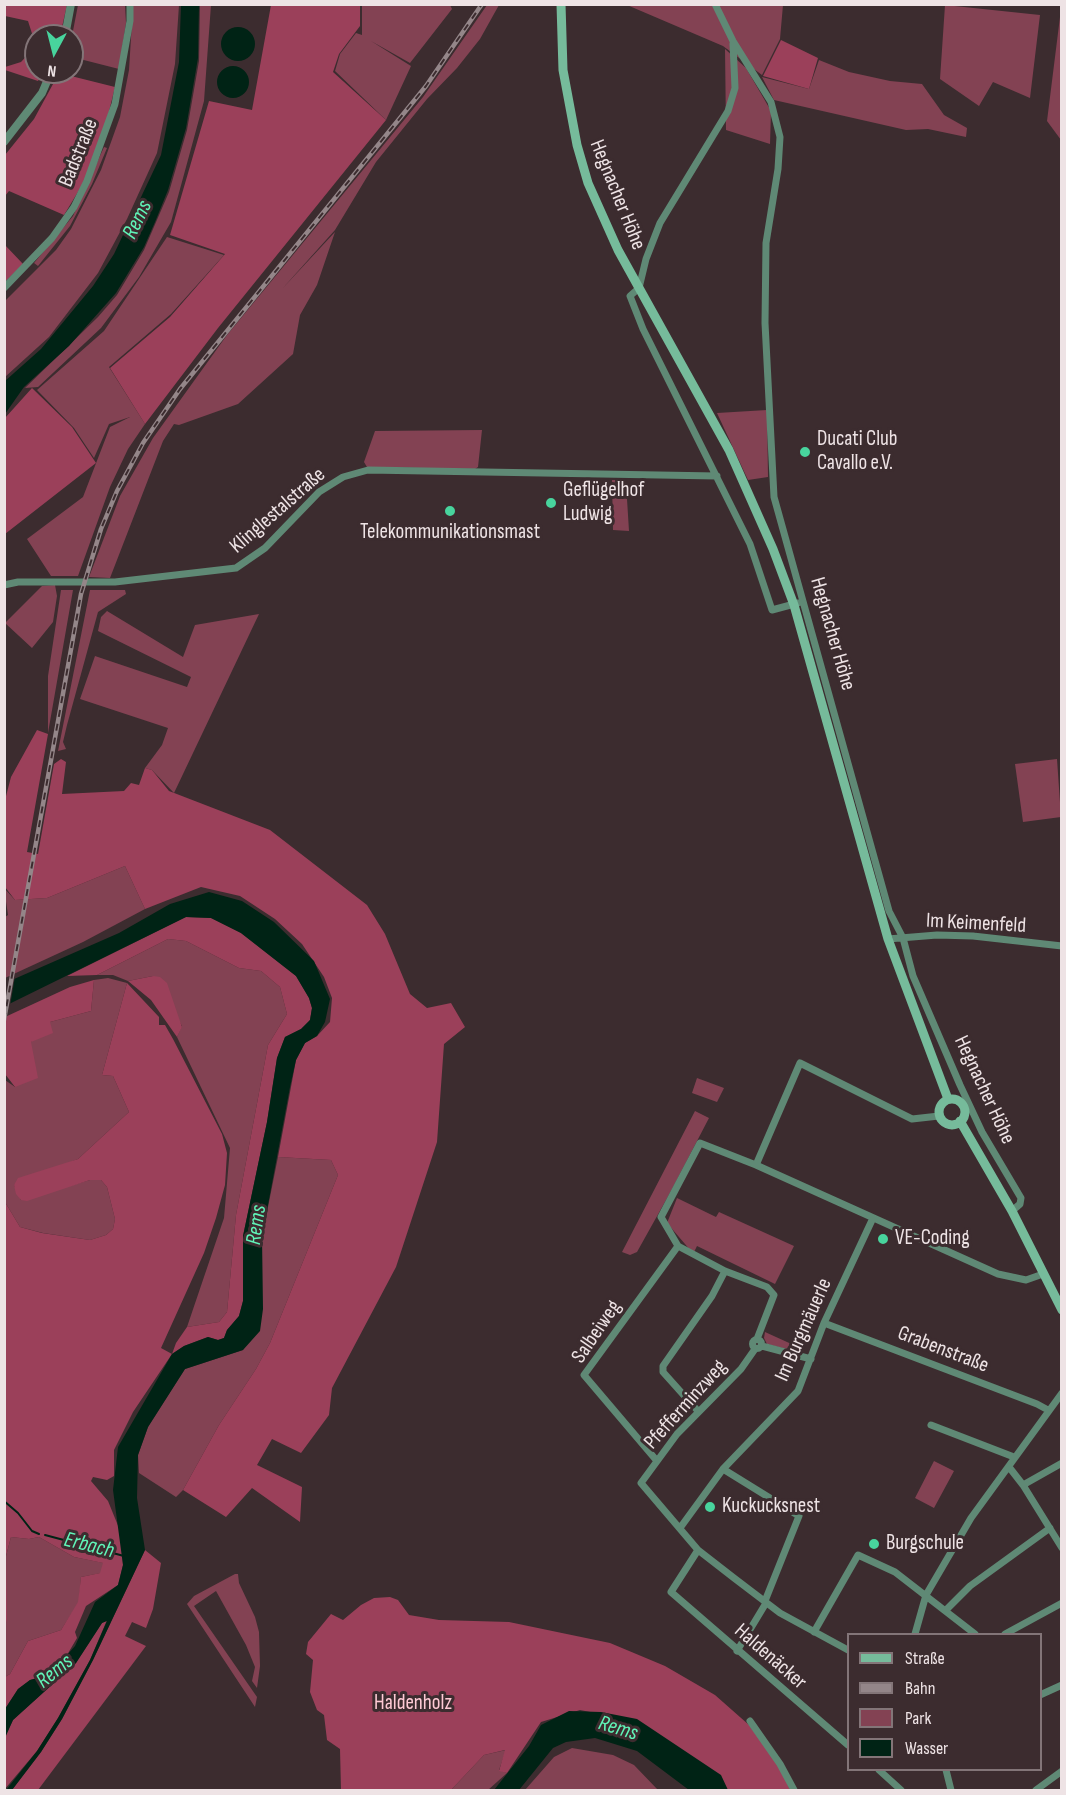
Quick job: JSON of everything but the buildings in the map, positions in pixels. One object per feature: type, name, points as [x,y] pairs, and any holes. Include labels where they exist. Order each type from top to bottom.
[{"type":"main road","name":"Hegnacher Höhe","points":[[561,4],[563,70],[577,146],[602,217],[729,450],[773,549],[794,605],[888,939],[948,1099]]},
{"type":"main road","points":[[948,1099],[962,1103],[965,1114],[960,1121],[950,1124],[939,1116],[940,1107],[948,1099]]},
{"type":"main road","points":[[960,1121],[1012,1210],[1062,1310]]},
{"type":"street","points":[[67,24],[71,4]]},
{"type":"street","name":"Badstraße","points":[[4,288],[52,238],[74,207],[87,181],[115,104],[130,21],[130,4]]},
{"type":"street","name":"Hegnacher Höhe","points":[[715,4],[733,41],[771,102],[780,137],[779,161],[766,243],[765,324],[771,410],[772,486],[889,911],[903,938],[913,976],[960,1085],[1006,1176],[1022,1198],[1020,1204],[1012,1210]]},
{"type":"street","name":"Hegnacher Höhe","points":[[639,288],[646,259],[660,223],[712,140],[732,100],[736,75],[733,41]]},
{"type":"street","points":[[4,142],[42,93],[46,84]]},
{"type":"street","points":[[639,288],[630,296],[643,329],[750,544],[772,610],[805,601]]},
{"type":"street","name":"Klinglestalstraße","points":[[4,585],[18,582],[107,582],[236,568],[265,548],[319,492],[343,477],[361,471],[441,470],[717,476]]},
{"type":"street","name":"Im Keimenfeld","points":[[888,939],[973,936],[1062,945]]},
{"type":"street","points":[[756,1165],[800,1063],[912,1119],[939,1116]]},
{"type":"street","points":[[678,1246],[661,1217],[700,1143],[756,1165],[1016,1280],[1034,1278],[1043,1274]]},
{"type":"street","name":"Im Burgmäuerle","points":[[680,1528],[723,1469],[798,1391],[824,1323],[873,1218]]},
{"type":"street","name":"Pfefferminzweg","points":[[678,1246],[725,1271],[767,1287],[774,1295],[758,1345],[741,1369],[697,1410],[641,1483],[680,1528]]},
{"type":"street","name":"Salbeiweg","points":[[657,1461],[584,1375],[678,1246]]},
{"type":"street","points":[[697,1410],[663,1372],[663,1366],[712,1296],[725,1271]]},
{"type":"street","name":"Grabenstraße","points":[[824,1323],[1048,1410]]},
{"type":"street","points":[[758,1345],[811,1359]]},
{"type":"street","points":[[916,1633],[926,1595],[971,1518],[1062,1393]]},
{"type":"street","points":[[931,1425],[1014,1457]]},
{"type":"street","points":[[1023,1485],[1062,1463]]},
{"type":"street","points":[[1009,1467],[1023,1485],[1062,1548]]},
{"type":"street","points":[[723,1469],[799,1516],[766,1602],[737,1651]]},
{"type":"street","points":[[680,1528],[699,1550],[766,1602],[814,1632],[847,1649]]},
{"type":"street","points":[[946,1610],[979,1579],[1050,1528]]},
{"type":"street","name":"Haldenäcker","points":[[699,1550],[670,1592],[847,1743]]},
{"type":"street","points":[[814,1632],[858,1555],[895,1572],[973,1633]]},
{"type":"street","points":[[1009,1633],[1062,1603]]},
{"type":"street","points":[[1042,1695],[1062,1685]]},
{"type":"street","points":[[750,1721],[780,1764],[794,1791]]},
{"type":"street","points":[[880,1771],[901,1791]]},
{"type":"street","points":[[946,1771],[951,1791]]},
{"type":"street","points":[[1036,1791],[1062,1771]]},
{"type":"green space","points":[[5,5],[67,5],[63,24],[29,24],[28,21],[5,16]]},
{"type":"green space","points":[[78,5],[125,5],[126,23],[119,69],[84,60],[84,24],[74,24]]},
{"type":"green space","points":[[133,5],[179,5],[175,64],[157,153],[127,219],[98,273],[49,337],[5,377],[5,301],[56,250],[71,229],[101,170],[120,117],[129,70]]},
{"type":"green space","points":[[200,5],[211,5],[204,101],[171,222],[139,277],[101,328],[38,387],[25,388],[98,317],[117,295],[144,250],[169,192],[187,130],[199,61]]},
{"type":"green space","points":[[271,5],[360,5],[360,26],[339,54],[333,72],[386,120],[218,328],[145,424],[110,368],[170,317],[225,254],[170,235],[209,101],[252,110]]},
{"type":"green space","points":[[362,5],[450,5],[452,9],[410,63],[371,41],[411,66],[386,120],[335,71],[340,54],[356,33],[362,35]]},
{"type":"green space","points":[[487,5],[499,5],[480,39],[376,162],[335,230],[282,289],[335,232],[317,285],[300,315],[293,354],[238,404],[179,425],[174,424],[163,441],[110,578],[89,577],[120,496],[153,438],[227,335],[423,97]]},
{"type":"green space","points":[[627,5],[783,5],[780,39],[762,75],[723,46]]},
{"type":"green space","points":[[945,5],[1040,15],[1030,98],[993,82],[979,106],[940,79]]},
{"type":"green space","points":[[1060,17],[1062,17],[1061,140],[1047,121]]},
{"type":"green space","points":[[781,40],[818,58],[809,89],[763,76]]},
{"type":"green space","points":[[725,49],[746,68],[771,111],[770,144],[726,130]]},
{"type":"green space","points":[[24,59],[24,76],[5,70],[5,67]]},
{"type":"green space","points":[[819,60],[849,72],[890,81],[922,84],[944,115],[967,128],[966,137],[928,129],[906,130],[774,100],[762,77],[809,89]]},
{"type":"green space","points":[[84,79],[115,87],[104,132],[87,177],[64,215],[9,191],[5,196],[5,155],[34,119],[53,84],[84,84]]},
{"type":"green space","points":[[104,147],[107,148],[92,184],[70,226],[38,266],[34,263],[73,216]]},
{"type":"green space","points":[[167,237],[224,255],[171,314],[109,367],[145,424],[128,449],[110,487],[78,576],[51,576],[27,539],[83,497],[110,427],[130,417],[109,424],[94,458],[74,428],[37,390],[104,331]]},
{"type":"green space","points":[[5,245],[23,264],[5,282]]},
{"type":"green space","points":[[32,388],[72,427],[96,463],[5,534],[5,418]]},
{"type":"green space","points":[[767,410],[768,477],[748,480],[717,413]]},
{"type":"green space","points":[[482,430],[478,467],[475,469],[367,467],[364,462],[375,431]]},
{"type":"green space","points":[[612,480],[624,480],[626,483],[629,531],[613,530]]},
{"type":"green space","points":[[55,585],[57,596],[53,622],[32,648],[5,623],[42,586]]},
{"type":"green space","points":[[61,590],[73,590],[48,733],[48,676]]},
{"type":"green space","points":[[90,590],[125,590],[126,594],[98,612],[63,742],[66,749],[58,751]]},
{"type":"green space","points":[[107,611],[183,657],[195,625],[259,614],[174,793],[152,770],[145,768],[162,745],[168,728],[80,699],[95,656],[187,687],[191,677],[98,631],[101,617]]},
{"type":"green space","points":[[37,730],[48,734],[27,852],[38,854],[54,764],[61,759],[66,762],[62,794],[124,791],[131,783],[139,785],[145,768],[152,770],[169,791],[270,830],[367,905],[385,934],[410,994],[427,1008],[451,1003],[465,1027],[444,1044],[437,1142],[396,1267],[332,1388],[329,1415],[301,1453],[272,1439],[257,1465],[302,1487],[300,1522],[252,1488],[226,1517],[183,1490],[219,1425],[256,1369],[270,1343],[338,1175],[331,1160],[278,1157],[296,1060],[305,1043],[317,1036],[330,1022],[332,998],[324,977],[302,944],[275,919],[240,896],[201,887],[145,909],[125,866],[47,898],[15,900],[5,887],[5,800],[11,777]]},
{"type":"green space","points":[[1057,759],[1061,817],[1023,822],[1015,764]]},
{"type":"green space","points":[[125,866],[145,909],[83,942],[5,978],[5,917],[8,915],[4,888],[15,900],[47,898]]},
{"type":"green space","points":[[186,917],[211,918],[241,933],[296,976],[312,1008],[310,1020],[301,1029],[285,1037],[277,1058],[267,1122],[243,1236],[243,1301],[239,1316],[227,1330],[224,1338],[218,1340],[208,1337],[184,1346],[172,1354],[176,1343],[187,1327],[219,1322],[227,1312],[236,1215],[268,1045],[287,1014],[280,987],[261,971],[239,968],[186,941],[168,939],[97,975],[67,976]]},
{"type":"green space","points":[[168,939],[186,941],[239,968],[261,971],[280,987],[287,1014],[268,1045],[236,1215],[227,1312],[219,1322],[187,1327],[224,1218],[230,1148],[177,1037],[182,1026],[153,976],[128,981],[113,975],[97,975]]},
{"type":"green space","points":[[153,976],[160,977],[167,983],[182,1027],[177,1037],[151,1000],[128,981]]},
{"type":"green space","points":[[108,978],[127,983],[102,1075],[113,1076],[129,1112],[78,1159],[14,1185],[21,1200],[90,1180],[101,1180],[107,1187],[115,1219],[113,1229],[106,1235],[90,1240],[20,1227],[5,1202],[5,1080],[15,1087],[31,1042],[50,1022],[91,1011],[94,980]]},
{"type":"green space","points":[[94,980],[91,1011],[50,1022],[53,1033],[31,1042],[38,1078],[15,1087],[5,1074],[5,1017],[70,987]]},
{"type":"green space","points":[[127,983],[159,1017],[159,1025],[165,1025],[222,1134],[227,1153],[225,1185],[216,1218],[204,1253],[161,1348],[172,1354],[133,1412],[114,1450],[114,1476],[107,1480],[93,1477],[91,1481],[108,1501],[121,1533],[123,1565],[118,1585],[86,1606],[75,1632],[77,1638],[67,1655],[41,1677],[30,1680],[18,1689],[5,1709],[5,1677],[10,1674],[28,1641],[61,1630],[78,1602],[81,1577],[100,1573],[103,1563],[74,1557],[39,1537],[29,1539],[11,1537],[6,1556],[7,1619],[5,1626],[5,1202],[20,1227],[42,1233],[90,1240],[106,1235],[113,1229],[115,1219],[107,1187],[101,1180],[90,1180],[27,1201],[21,1200],[16,1194],[14,1185],[18,1178],[78,1159],[129,1112],[113,1076],[102,1075]]},
{"type":"green space","points":[[697,1078],[724,1088],[717,1102],[692,1093]]},
{"type":"green space","points":[[695,1111],[709,1118],[637,1252],[630,1255],[622,1252]]},
{"type":"green space","points":[[278,1157],[331,1160],[338,1175],[270,1343],[256,1369],[219,1425],[183,1490],[176,1497],[139,1473],[138,1455],[148,1427],[185,1369],[243,1350],[261,1271],[262,1237]]},
{"type":"green space","points":[[677,1198],[716,1217],[719,1212],[794,1246],[775,1284],[697,1246],[694,1252],[691,1251],[667,1223]]},
{"type":"green space","points":[[765,1332],[798,1347],[797,1352],[767,1344],[764,1338]]},
{"type":"green space","points":[[934,1461],[954,1471],[934,1508],[915,1498]]},
{"type":"green space","points":[[11,1537],[29,1539],[39,1537],[74,1557],[104,1563],[101,1573],[81,1577],[79,1602],[61,1630],[28,1641],[10,1674],[5,1677],[6,1556]]},
{"type":"green space","points":[[145,1550],[161,1563],[153,1609],[146,1628],[132,1622],[125,1636],[146,1646],[38,1790],[12,1790],[41,1752],[62,1719],[93,1660]]},
{"type":"green space","points":[[238,1574],[239,1583],[255,1617],[259,1632],[260,1666],[257,1688],[252,1681],[255,1667],[246,1645],[216,1591],[194,1606],[257,1697],[255,1707],[187,1604],[194,1596]]},
{"type":"green space","name":"Haldenholz","points":[[390,1597],[398,1600],[409,1615],[439,1620],[509,1622],[610,1643],[665,1666],[715,1695],[749,1725],[779,1765],[790,1790],[719,1790],[631,1720],[580,1710],[541,1722],[507,1773],[499,1771],[505,1750],[484,1755],[451,1790],[341,1790],[340,1749],[327,1740],[324,1715],[317,1710],[310,1692],[313,1660],[306,1654],[308,1642],[331,1614],[343,1620],[361,1605],[374,1598]]},
{"type":"green space","points":[[107,1620],[90,1660],[58,1718],[37,1751],[4,1790],[4,1738],[13,1720],[76,1663],[102,1623]]},
{"type":"green space","points":[[572,1748],[613,1755],[634,1765],[658,1790],[525,1790],[554,1757]]},
{"type":"green space","points":[[506,1750],[499,1770],[507,1773],[488,1790],[451,1790],[484,1755]]},
{"type":"water","name":"Rems","points":[[181,5],[199,5],[198,58],[186,128],[168,190],[155,222],[144,247],[116,293],[69,346],[24,387],[5,414],[5,381],[41,349],[93,286],[114,254],[161,155],[179,62]]},
{"type":"water","points":[[238,27],[250,32],[255,44],[250,56],[238,61],[226,56],[221,44],[226,32]]},
{"type":"water","points":[[233,66],[245,70],[249,82],[245,94],[233,98],[221,94],[217,82],[221,70]]},
{"type":"water","name":"Rems","points":[[209,892],[242,901],[274,922],[314,961],[330,999],[325,1022],[317,1036],[305,1043],[296,1060],[290,1087],[262,1237],[263,1309],[260,1331],[243,1350],[185,1369],[148,1427],[138,1455],[137,1498],[145,1550],[93,1660],[62,1719],[41,1752],[12,1790],[6,1790],[37,1751],[58,1718],[90,1660],[107,1621],[102,1623],[76,1663],[13,1720],[5,1738],[5,1709],[18,1689],[30,1680],[41,1677],[67,1655],[75,1646],[95,1602],[118,1585],[123,1565],[113,1490],[118,1447],[172,1354],[184,1346],[208,1337],[218,1340],[224,1338],[227,1330],[239,1316],[243,1301],[243,1236],[267,1122],[277,1058],[285,1037],[301,1029],[310,1020],[312,1008],[296,976],[241,933],[211,918],[186,917],[5,1006],[5,983],[119,933],[170,904]]},
{"type":"water","name":"Rems","points":[[569,1711],[601,1712],[637,1719],[721,1775],[728,1790],[689,1790],[637,1751],[595,1738],[566,1742],[553,1748],[519,1790],[494,1790],[529,1746],[541,1725]]},
{"type":"pier","points":[[15,976],[10,1006],[4,1009],[6,980]]},
{"type":"waterway","name":"Erbach","points":[[4,1501],[18,1513],[32,1531],[39,1534]]},
{"type":"waterway","name":"Erbach","points":[[45,1535],[124,1556]]},
{"type":"railway","points":[[4,1020],[81,594],[101,529],[117,491],[143,443],[180,389],[426,86],[482,4]]},
{"type":"place","name":"Ducati Club Cavallo e.V.","points":[[805,452]]},
{"type":"place","name":"Geflügelhof Ludwig","points":[[551,503]]},
{"type":"place","name":"Telekommunikationsmast","points":[[450,511]]},
{"type":"place","name":"VE-Coding","points":[[883,1239]]},
{"type":"place","name":"Kuckucksnest","points":[[710,1507]]},
{"type":"place","name":"Burgschule","points":[[874,1544]]}]
